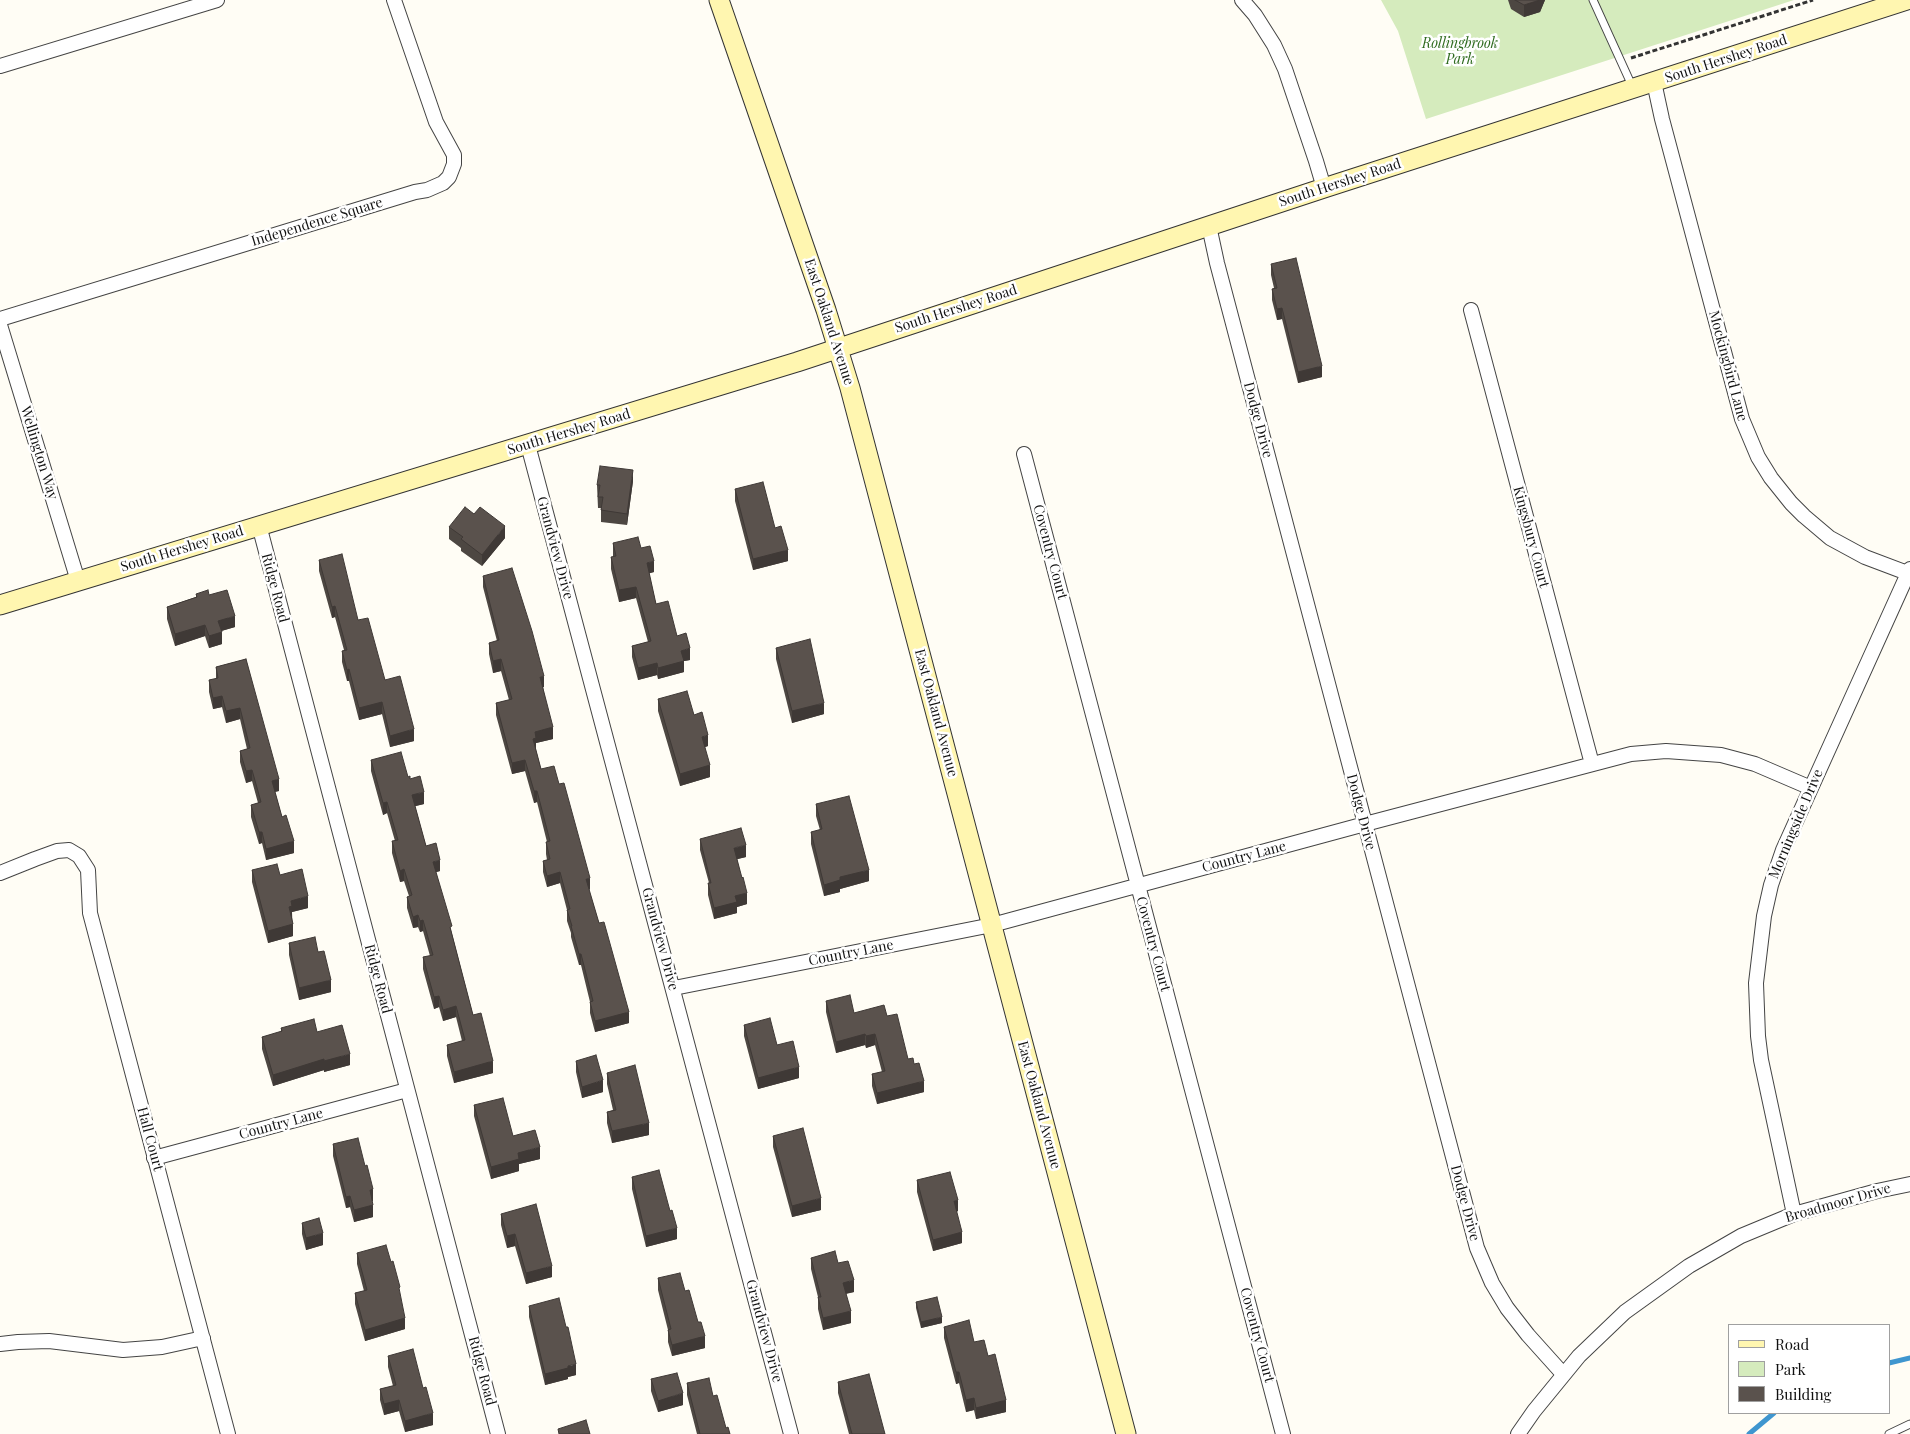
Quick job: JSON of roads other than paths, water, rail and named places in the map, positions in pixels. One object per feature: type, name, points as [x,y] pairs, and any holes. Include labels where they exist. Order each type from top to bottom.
[{"type":"main road","name":"East Oakland Avenue","points":[[719,0],[838,348],[1126,1434]]},
{"type":"main road","name":"South Hershey Road","points":[[0,605],[528,445],[838,348],[1324,188],[1907,0]]},
{"type":"street","points":[[0,66],[217,0]]},
{"type":"street","name":"Independence Square","points":[[0,319],[415,192],[427,190],[443,183],[450,177],[454,164],[454,155],[436,122],[394,0]]},
{"type":"street","points":[[1242,0],[1255,15],[1274,46],[1285,69],[1324,188]]},
{"type":"street","name":"Mockingbird Lane","points":[[1654,82],[1662,119],[1742,419],[1758,457],[1771,478],[1791,503],[1830,538],[1865,557],[1909,572]]},
{"type":"street","name":"Dodge Drive","points":[[1209,226],[1477,1248],[1492,1283],[1507,1308],[1563,1374]]},
{"type":"street","name":"Kingsbury Court","points":[[1471,310],[1592,764]]},
{"type":"street","name":"Wellington Way","points":[[0,325],[78,581]]},
{"type":"street","name":"Grandview Drive","points":[[528,445],[674,988],[791,1434]]},
{"type":"street","name":"Coventry Court","points":[[1024,454],[1283,1434]]},
{"type":"street","name":"Ridge Road","points":[[259,525],[498,1434]]},
{"type":"street","name":"Morningside Drive","points":[[1794,1214],[1761,1060],[1756,1013],[1756,983],[1762,931],[1771,885],[1783,850],[1909,572]]},
{"type":"street","name":"Country Lane","points":[[674,988],[992,925],[1631,754],[1700,752],[1721,755],[1755,764],[1810,788]]},
{"type":"street","name":"Hall Court","points":[[0,873],[57,851],[69,850],[79,856],[88,870],[90,912],[228,1434]]},
{"type":"street","name":"Country Lane","points":[[154,1158],[408,1090]]},
{"type":"street","name":"Broadmoor Drive","points":[[1518,1434],[1563,1374],[1625,1312],[1664,1282],[1714,1250],[1741,1236],[1794,1214],[1851,1197],[1910,1184]]},
{"type":"street","points":[[0,1344],[49,1341],[123,1350],[162,1347],[203,1338]]},
{"type":"lane","points":[[1593,0],[1633,89]]},
{"type":"lane","points":[[1889,1434],[1910,1424]]},
{"type":"waterway","points":[[1890,1363],[1910,1358]]},
{"type":"waterway","points":[[1749,1434],[1773,1414]]},
{"type":"park label","name":"Rollingbrook Park","points":[[1460,52]]}]
